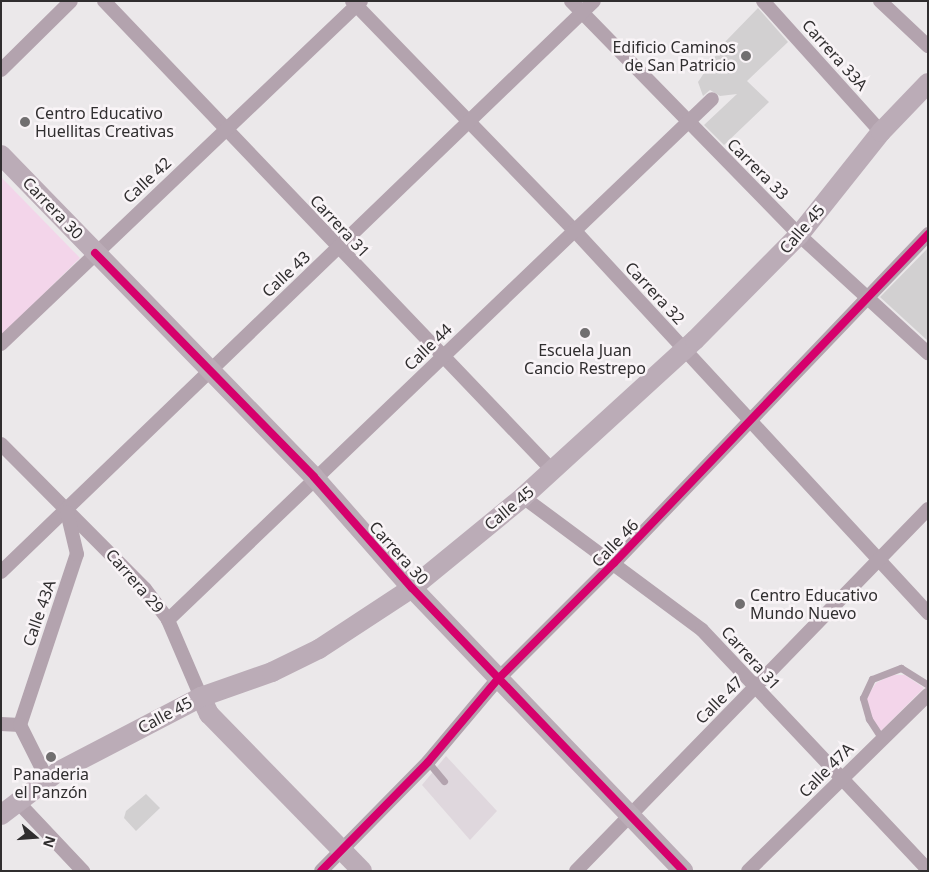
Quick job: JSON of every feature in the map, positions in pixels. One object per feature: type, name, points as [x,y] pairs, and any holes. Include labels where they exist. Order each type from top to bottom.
[{"type":"street","points":[[1,70],[71,1]]},
{"type":"street","name":"Carrera 31","points":[[104,1],[337,250],[553,471]]},
{"type":"street","name":"Carrera 33","points":[[570,1],[687,123],[799,235],[928,353]]},
{"type":"street","name":"Calle 43","points":[[3,568],[67,512],[208,370],[337,250],[594,1]]},
{"type":"street","name":"Carrera 33A","points":[[762,1],[881,132]]},
{"type":"street","points":[[880,1],[928,46]]},
{"type":"street","name":"Calle 42","points":[[1,344],[357,3]]},
{"type":"street","name":"Carrera 32","points":[[357,3],[574,230],[751,420],[878,562],[928,613]]},
{"type":"street","name":"Calle 45","points":[[1,815],[16,800],[47,779],[201,697],[272,672],[319,649],[412,588],[524,497],[686,350],[799,235],[881,132],[928,83]]},
{"type":"street","name":"Calle 44","points":[[168,620],[314,477],[443,357],[712,99]]},
{"type":"street","name":"Carrera 30","points":[[1,155],[95,254],[314,477],[412,588],[683,871]]},
{"type":"street","name":"Calle 46","points":[[321,871],[428,762],[498,679],[614,563],[928,234]]},
{"type":"street","name":"Carrera 29","points":[[1,444],[67,512],[109,550],[168,620],[209,714],[362,871]]},
{"type":"street","name":"Carrera 31","points":[[524,497],[702,630],[754,689],[923,865]]},
{"type":"street","name":"Calle 47","points":[[576,871],[928,509]]},
{"type":"street","name":"Calle 43A","points":[[20,725],[77,554],[67,512]]},
{"type":"street","name":"Calle 47A","points":[[748,871],[928,694]]},
{"type":"street","points":[[1,724],[20,725],[47,779]]},
{"type":"street","points":[[16,800],[83,871]]},
{"type":"lane","points":[[882,739],[869,719],[863,698],[872,679],[901,668],[928,684]]},
{"type":"lane","points":[[428,762],[444,781]]},
{"type":"shaded area","points":[[1,177],[80,258],[1,336]]},
{"type":"shaded area","points":[[892,675],[905,675],[924,688],[880,732],[865,706],[867,697],[876,683]]},
{"type":"shaded area","points":[[446,756],[497,811],[470,840],[422,785]]},
{"type":"building","name":"Edificio Caminos de San Patricio","points":[[758,8],[788,42],[747,81],[769,102],[724,145],[704,125],[737,94],[720,96],[710,90],[703,96],[698,82],[725,42]]},
{"type":"building","points":[[928,248],[928,341],[880,297]]},
{"type":"building","points":[[146,794],[160,808],[136,831],[124,818],[126,811]]},
{"type":"cycle path","points":[[321,871],[428,762],[498,679],[614,563],[928,234]]},
{"type":"cycle path","points":[[95,253],[314,477],[412,588],[683,871]]},
{"type":"place","name":"Edificio Caminos de San Patricio","points":[[746,56]]},
{"type":"place","name":"Centro Educativo Huellitas Creativas","points":[[25,122]]},
{"type":"place","name":"Escuela Juan Cancio Restrepo","points":[[585,333]]},
{"type":"place","name":"Centro Educativo Mundo Nuevo","points":[[740,604]]},
{"type":"place","name":"Panaderia el Panzón","points":[[51,757]]}]
